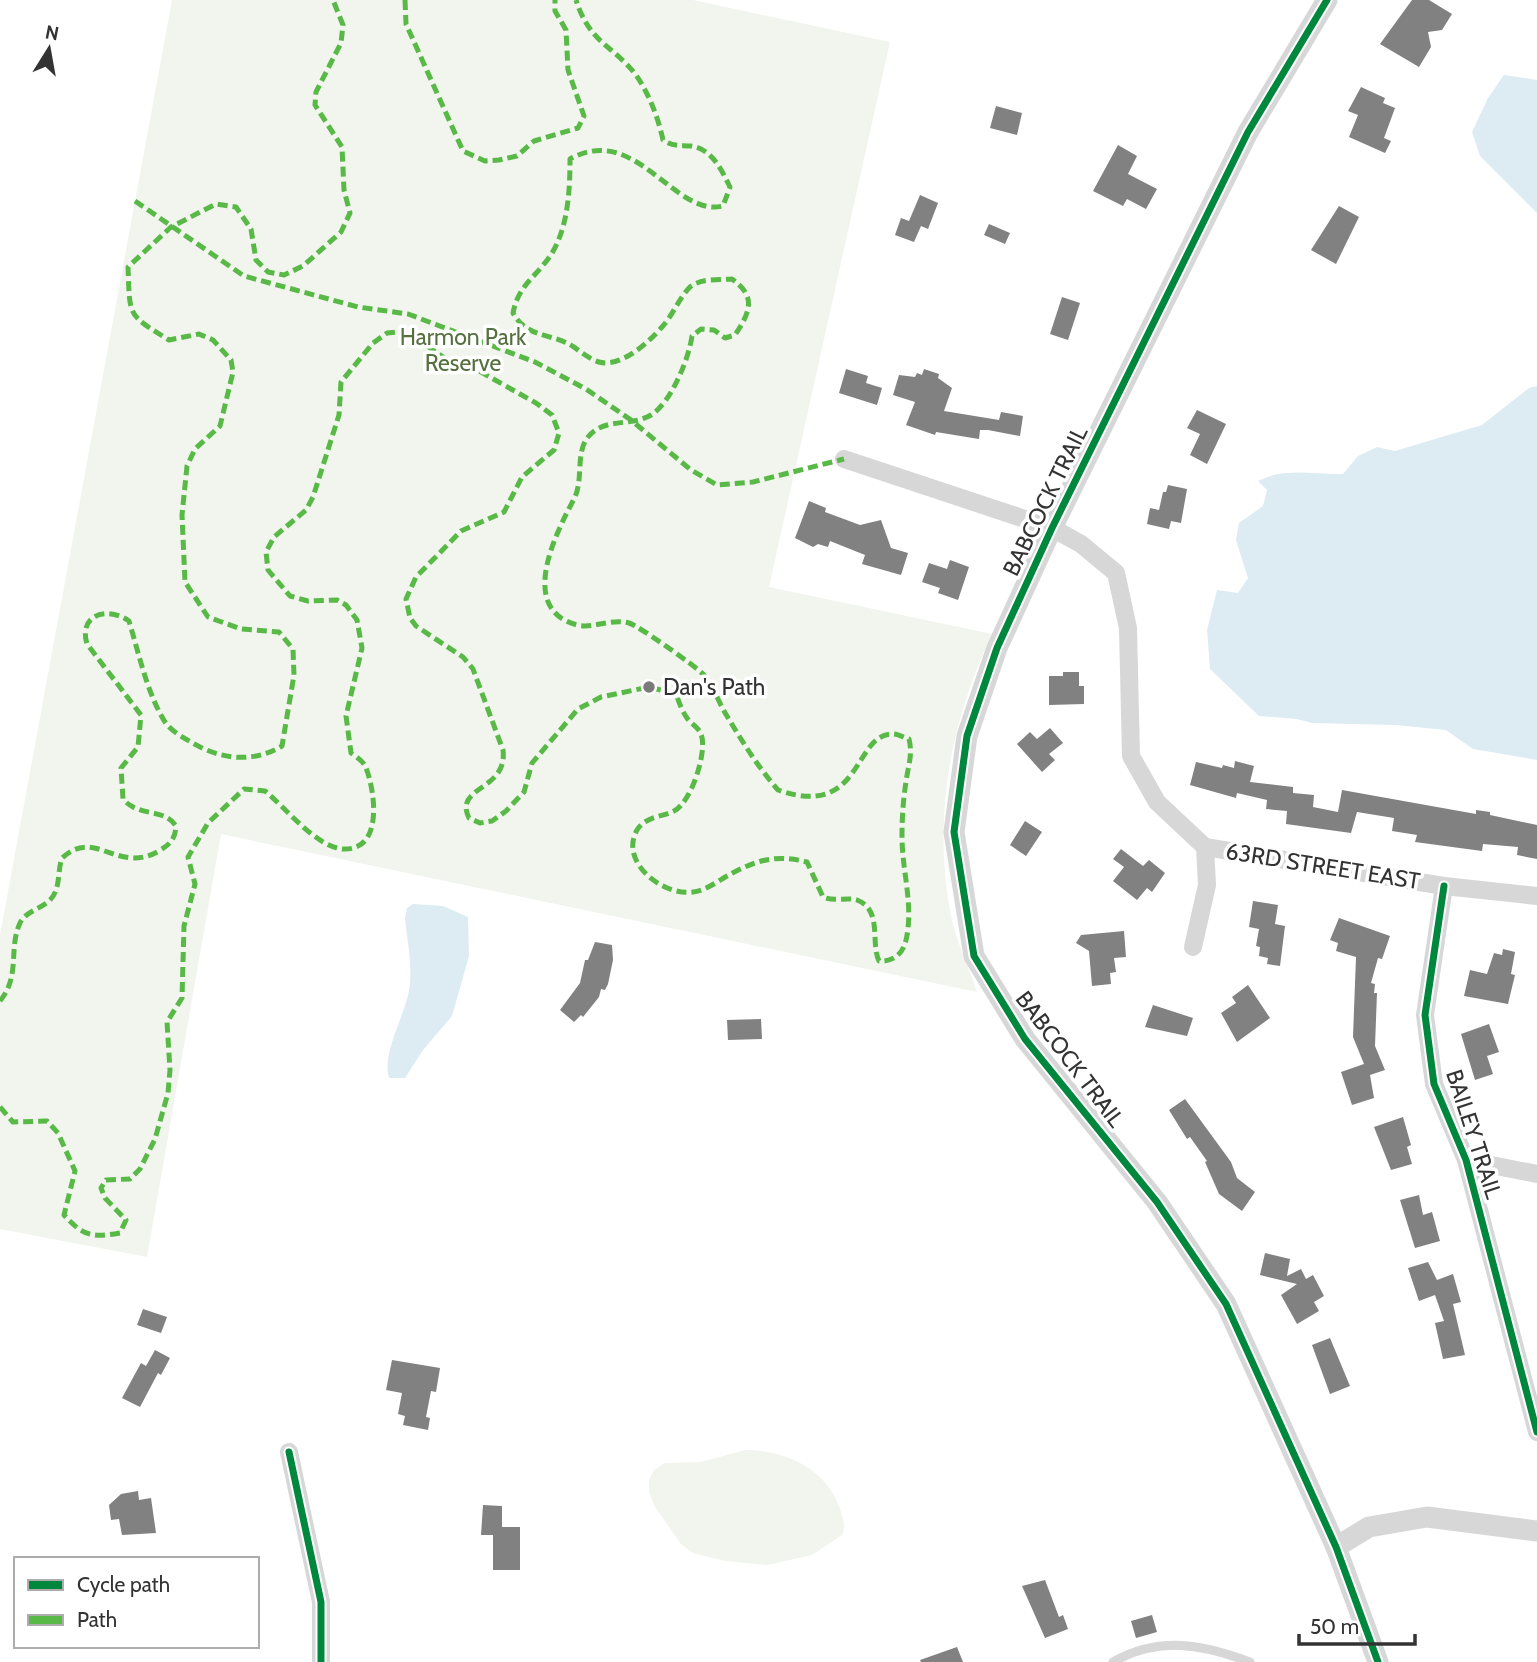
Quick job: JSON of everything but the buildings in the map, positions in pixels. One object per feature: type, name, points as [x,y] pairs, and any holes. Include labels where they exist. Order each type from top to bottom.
[{"type":"street","name":"BABCOCK TRAIL","points":[[1327,0],[1248,132],[1052,528],[997,648],[967,736],[954,832],[974,956],[1024,1039],[1157,1202],[1226,1304],[1336,1547],[1378,1662]]},
{"type":"street","name":"63RD STREET EAST","points":[[844,459],[1052,528],[1081,544],[1116,573],[1128,628],[1131,756],[1157,802],[1205,847],[1444,886],[1537,896]]},
{"type":"street","points":[[1193,947],[1207,885],[1205,847]]},
{"type":"street","name":"BAILEY TRAIL","points":[[1444,886],[1425,1015],[1434,1084],[1466,1160],[1537,1432]]},
{"type":"street","points":[[1466,1160],[1537,1174]]},
{"type":"street","points":[[289,1452],[321,1602],[321,1662]]},
{"type":"street","points":[[1336,1547],[1369,1527],[1427,1517],[1537,1531]]},
{"type":"lane","points":[[1113,1662],[1131,1652],[1157,1645],[1187,1644],[1250,1662]]},
{"type":"green space","name":"Harmon Park Reserve","points":[[172,0],[693,0],[890,42],[769,587],[992,634],[965,702],[956,736],[949,771],[943,843],[951,916],[977,992],[221,834],[147,1257],[0,1229],[0,935]]},
{"type":"green space","points":[[745,1450],[774,1453],[815,1472],[834,1495],[840,1509],[844,1528],[842,1535],[812,1555],[767,1565],[725,1561],[693,1553],[681,1544],[655,1507],[649,1492],[649,1480],[654,1470],[665,1463],[701,1462]]},
{"type":"shaded area","points":[[1504,75],[1537,80],[1537,213],[1480,156],[1472,132],[1488,98]]},
{"type":"shaded area","points":[[1537,386],[1537,760],[1473,749],[1446,730],[1396,725],[1312,723],[1259,716],[1210,669],[1207,630],[1217,590],[1238,593],[1248,578],[1236,540],[1239,523],[1263,506],[1267,490],[1258,481],[1289,473],[1343,474],[1358,456],[1377,447],[1395,451],[1482,425],[1529,388]]},
{"type":"shaded area","points":[[413,904],[443,906],[468,917],[469,956],[452,1016],[423,1050],[405,1078],[389,1078],[388,1057],[410,984],[405,918],[407,908]]},
{"type":"marked path","points":[[0,1001],[10,982],[20,923],[53,896],[62,858],[74,850],[86,847],[119,856],[144,857],[166,846],[175,831],[176,826],[171,820],[136,809],[123,799],[121,768],[138,747],[141,715],[87,644],[85,634],[91,620],[97,616],[112,614],[129,621],[153,699],[165,722],[180,736],[202,748],[236,757],[259,755],[282,746],[294,675],[293,649],[279,632],[241,629],[208,617],[185,582],[182,515],[187,466],[195,449],[220,426],[233,372],[231,360],[213,340],[199,334],[169,340],[138,319],[129,296],[128,267],[171,227],[216,204],[236,207],[251,229],[256,260],[268,272],[284,275],[303,266],[341,232],[350,213],[344,190],[342,147],[315,105],[316,92],[341,43],[343,25],[333,0]]},
{"type":"marked path","points":[[405,0],[406,24],[463,151],[485,161],[517,156],[534,141],[578,128],[584,116],[568,70],[566,30],[555,11],[555,0]]},
{"type":"marked path","points":[[0,1107],[13,1122],[47,1121],[58,1133],[75,1171],[64,1215],[89,1234],[120,1233],[126,1220],[105,1198],[101,1188],[106,1180],[130,1179],[140,1169],[155,1139],[168,1093],[170,1070],[167,1022],[182,998],[184,926],[195,884],[188,857],[208,823],[244,789],[265,791],[302,826],[333,847],[356,847],[365,840],[371,830],[372,791],[364,764],[351,753],[346,716],[362,648],[357,620],[346,605],[337,600],[308,601],[290,596],[268,570],[266,552],[274,537],[306,510],[313,497],[339,415],[341,382],[373,343],[387,333],[397,332],[423,343],[456,366],[479,371],[536,403],[552,415],[559,433],[554,450],[522,477],[504,512],[461,531],[416,577],[406,599],[410,618],[416,626],[463,657],[473,669],[503,750],[498,773],[468,800],[466,808],[469,818],[480,823],[492,821],[506,811],[524,792],[532,763],[578,709],[601,697],[649,687],[676,694],[685,715],[701,734],[703,742],[700,764],[692,788],[680,806],[674,811],[649,819],[637,830],[633,842],[639,865],[657,883],[681,892],[693,892],[763,861],[783,858],[807,862],[823,897],[857,900],[870,911],[879,961],[897,956],[902,949],[906,940],[909,914],[902,837],[910,755],[909,739],[893,734],[880,737],[841,785],[826,794],[806,796],[778,790],[749,752],[703,674],[655,638],[629,623],[577,625],[559,616],[549,603],[545,587],[546,569],[558,531],[577,492],[582,451],[588,437],[594,431],[610,424],[635,421],[651,415],[672,391],[687,356],[692,336],[701,329],[714,330],[725,338],[735,335],[748,305],[745,292],[732,279],[699,282],[686,291],[666,322],[650,340],[625,358],[607,363],[595,361],[567,343],[530,330],[513,313],[518,296],[548,259],[560,236],[568,198],[570,159],[594,151],[615,152],[653,173],[688,199],[705,206],[723,206],[730,187],[715,161],[705,151],[691,146],[673,145],[663,140],[641,82],[595,35],[576,0]]},
{"type":"marked path","points":[[135,201],[244,276],[358,307],[408,314],[535,362],[586,389],[631,420],[691,470],[717,485],[753,482],[844,459]]},
{"type":"cycle path","points":[[1327,0],[1248,132],[1052,528],[997,648],[967,736],[954,832],[974,956],[1025,1039],[1157,1202],[1226,1304],[1336,1547],[1378,1662]]},
{"type":"cycle path","points":[[1444,886],[1425,1015],[1434,1084],[1466,1160],[1537,1432]]},
{"type":"cycle path","points":[[289,1452],[321,1602],[321,1662]]},
{"type":"place","name":"Dan's Path","points":[[649,687]]}]
